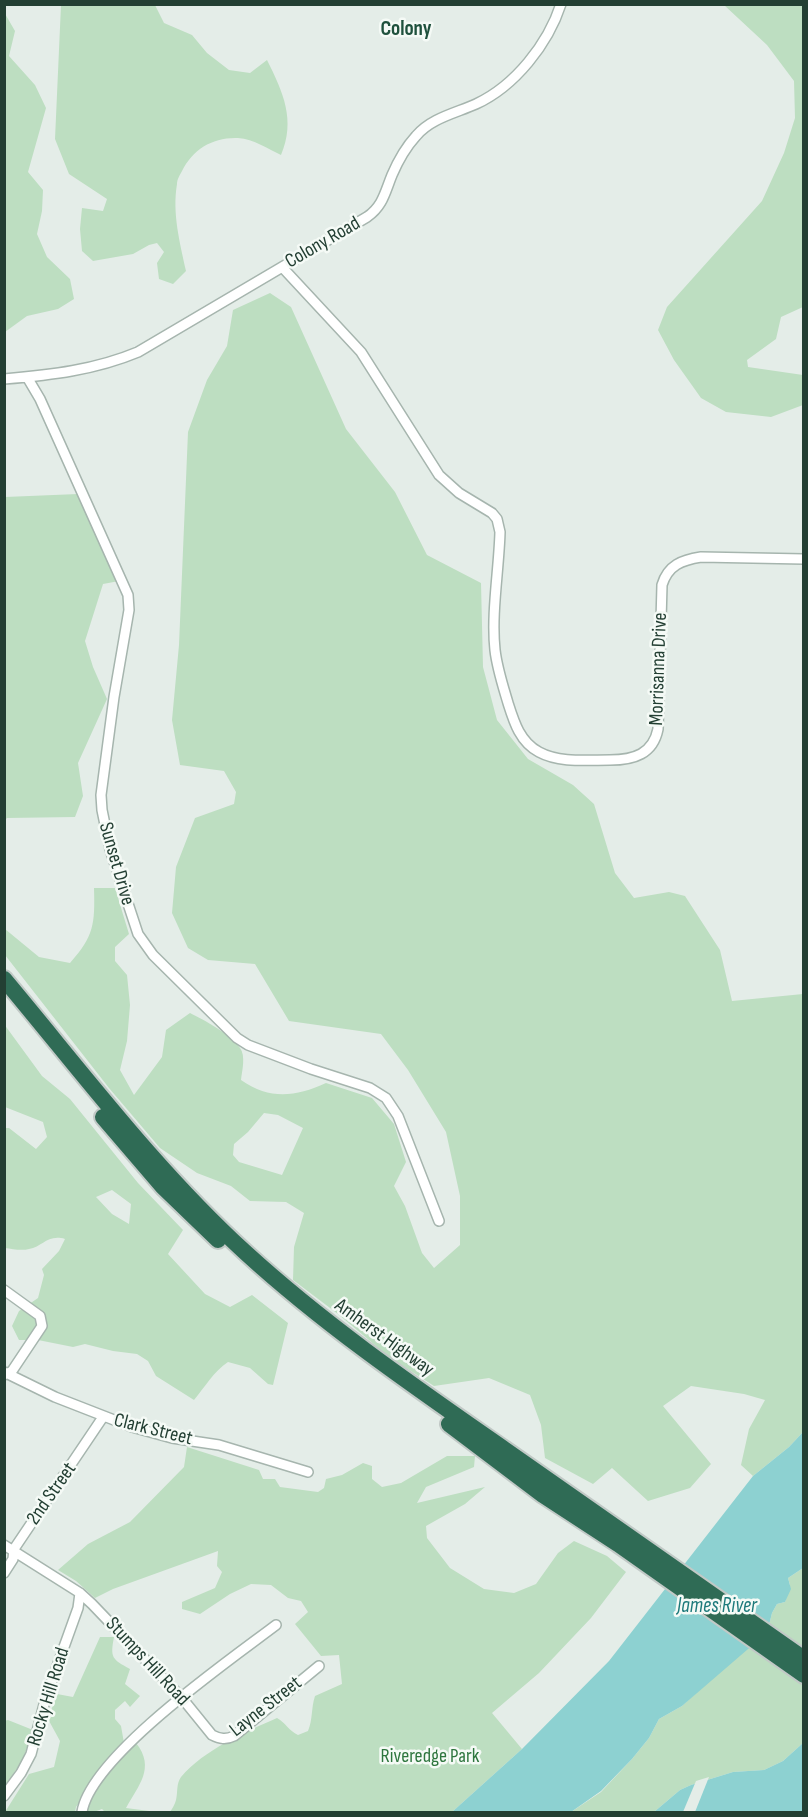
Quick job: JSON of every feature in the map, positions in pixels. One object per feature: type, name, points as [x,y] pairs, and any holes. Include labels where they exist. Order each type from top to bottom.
[{"type":"highway","name":"Amherst Highway","points":[[4,978],[119,1119],[180,1187],[244,1251],[294,1296],[334,1328],[804,1675]]},
{"type":"highway","name":"Amherst Highway","points":[[4,996],[124,1143],[164,1187],[255,1274],[324,1332],[543,1495],[622,1539],[804,1659]]},
{"type":"street","name":"Colony Road","points":[[4,379],[98,366],[138,352],[374,212],[386,196],[398,163],[416,135],[431,123],[479,102],[503,87],[546,38],[561,4]]},
{"type":"street","name":"Morrisanna Drive","points":[[282,267],[361,352],[438,475],[459,492],[484,507],[497,519],[500,532],[494,633],[498,667],[516,728],[523,738],[538,751],[561,759],[621,760],[642,755],[651,747],[658,729],[662,585],[664,578],[674,565],[701,557],[804,559]]},
{"type":"street","name":"Sunset Drive","points":[[27,377],[45,409],[128,595],[129,610],[114,697],[101,795],[103,818],[110,849],[138,934],[153,955],[237,1038],[248,1045],[311,1069],[370,1088],[386,1098],[398,1116],[439,1221]]},
{"type":"street","points":[[4,1290],[33,1310],[42,1320],[39,1332],[6,1373]]},
{"type":"street","name":"Clark Street","points":[[6,1373],[103,1417],[172,1438],[219,1445],[308,1472]]},
{"type":"street","name":"2nd Street","points":[[4,1573],[13,1559],[14,1551],[103,1417]]},
{"type":"street","name":"Stumps Hill Road","points":[[4,1545],[80,1593],[133,1645],[182,1698],[212,1735]]},
{"type":"street","name":"Rocky Hill Road","points":[[4,1796],[21,1773],[31,1754],[46,1697],[78,1608],[80,1593]]},
{"type":"street","points":[[82,1812],[87,1797],[117,1755],[182,1698],[276,1625]]},
{"type":"street","name":"Layne Street","points":[[212,1735],[223,1739],[234,1736],[319,1666]]},
{"type":"green space","points":[[61,5],[155,5],[164,23],[192,35],[207,53],[229,70],[250,73],[267,60],[278,83],[286,106],[287,118],[287,130],[281,155],[255,142],[229,138],[212,142],[198,151],[192,156],[180,176],[177,182],[176,217],[186,271],[173,284],[159,279],[157,263],[164,252],[157,243],[133,254],[93,261],[82,251],[80,229],[82,208],[103,211],[107,199],[69,174],[55,139]]},
{"type":"green space","points":[[724,5],[803,5],[803,307],[781,317],[776,339],[747,360],[748,367],[803,375],[803,405],[771,417],[726,412],[701,398],[674,360],[658,330],[667,307],[762,201],[784,153],[795,118],[794,81],[767,45]]},
{"type":"green space","points":[[4,12],[15,31],[9,56],[35,85],[46,108],[28,172],[43,190],[42,211],[37,234],[47,257],[70,279],[74,299],[58,309],[27,316],[5,332]]},
{"type":"green space","points":[[270,293],[291,307],[346,429],[395,492],[427,555],[481,583],[483,667],[497,720],[528,759],[573,785],[594,804],[615,873],[634,898],[669,892],[685,896],[720,950],[732,1001],[803,994],[803,1432],[789,1447],[753,1476],[741,1465],[749,1429],[765,1400],[744,1394],[691,1386],[663,1406],[711,1464],[690,1488],[648,1501],[612,1468],[593,1484],[545,1458],[541,1425],[530,1395],[489,1378],[434,1386],[389,1357],[293,1280],[294,1247],[304,1213],[286,1202],[250,1201],[231,1186],[197,1173],[160,1148],[109,1088],[5,955],[5,929],[39,957],[70,963],[84,945],[91,929],[94,888],[115,888],[129,934],[115,947],[115,961],[127,975],[130,1005],[127,1041],[120,1070],[134,1095],[162,1057],[166,1030],[190,1013],[217,1028],[236,1043],[243,1055],[241,1080],[262,1091],[293,1093],[326,1083],[372,1098],[394,1124],[406,1162],[394,1186],[405,1206],[422,1253],[434,1268],[460,1245],[460,1196],[446,1132],[408,1070],[381,1034],[289,1021],[255,964],[208,960],[188,948],[172,913],[176,867],[195,818],[234,804],[236,792],[224,771],[180,765],[172,720],[179,645],[188,432],[207,380],[227,346],[233,310]],"holes":[[[264,1113],[278,1115],[303,1128],[282,1175],[239,1162],[233,1155],[234,1144]]]},
{"type":"green space","points":[[78,494],[119,581],[103,584],[85,641],[107,699],[78,763],[83,796],[75,817],[7,818],[5,820],[5,497]]},
{"type":"green space","points":[[4,1024],[42,1076],[70,1099],[138,1183],[183,1230],[168,1254],[205,1294],[230,1307],[252,1295],[288,1323],[273,1385],[268,1384],[250,1368],[228,1362],[194,1400],[156,1376],[148,1361],[137,1354],[85,1344],[73,1347],[38,1340],[19,1340],[12,1326],[19,1311],[38,1298],[44,1275],[42,1269],[59,1251],[65,1239],[49,1239],[26,1250],[5,1248],[5,1128],[9,1128],[36,1149],[47,1137],[43,1122],[5,1107]],"holes":[[[112,1190],[131,1204],[129,1224],[112,1214],[96,1197]]]},
{"type":"green space","name":"Riveredge Park","points":[[187,1447],[259,1470],[263,1479],[275,1479],[280,1487],[318,1492],[324,1488],[326,1479],[342,1475],[363,1463],[372,1466],[372,1479],[382,1487],[401,1483],[447,1456],[475,1456],[474,1467],[426,1487],[417,1503],[485,1487],[465,1504],[426,1526],[427,1538],[450,1568],[484,1589],[514,1593],[536,1584],[558,1553],[574,1541],[607,1556],[626,1572],[591,1618],[539,1673],[492,1713],[522,1749],[452,1812],[170,1812],[176,1800],[179,1780],[201,1758],[277,1718],[298,1735],[308,1731],[315,1696],[342,1684],[339,1655],[321,1656],[295,1624],[308,1612],[301,1601],[288,1598],[271,1585],[251,1584],[230,1594],[200,1614],[182,1609],[182,1602],[215,1588],[222,1572],[217,1566],[218,1551],[113,1589],[95,1598],[76,1581],[58,1570],[88,1544],[130,1522],[184,1467]]},
{"type":"green space","points":[[803,1568],[803,1743],[783,1761],[764,1770],[733,1772],[680,1790],[654,1812],[571,1812],[601,1792],[649,1738],[659,1719],[682,1706],[769,1625],[777,1604],[785,1602],[790,1585],[788,1578]]},
{"type":"green space","points":[[100,1637],[114,1637],[112,1649],[114,1657],[130,1669],[125,1684],[140,1696],[130,1707],[125,1701],[115,1710],[115,1719],[121,1726],[124,1743],[76,1807],[75,1812],[5,1812],[29,1774],[54,1767],[60,1741],[48,1719],[57,1694],[73,1697]]},
{"type":"green space","points":[[8,1720],[33,1730],[23,1759],[5,1787],[4,1721]]},
{"type":"green space","points":[[136,1743],[142,1752],[145,1769],[140,1784],[126,1808],[157,1812],[105,1812],[102,1809],[87,1812],[95,1792],[107,1774]]},
{"type":"water","name":"James River","points":[[803,1432],[803,1568],[788,1578],[791,1589],[785,1602],[777,1604],[769,1625],[755,1643],[682,1706],[659,1719],[649,1738],[632,1759],[601,1791],[571,1812],[452,1812],[522,1749],[609,1661],[753,1476],[789,1447]]},
{"type":"water","points":[[803,1743],[804,1811],[654,1812],[680,1790],[733,1772],[764,1770],[783,1761]]},
{"type":"pier","points":[[709,1777],[695,1812],[683,1812],[696,1781]]},
{"type":"district","name":"Colony","points":[[406,30]]}]
